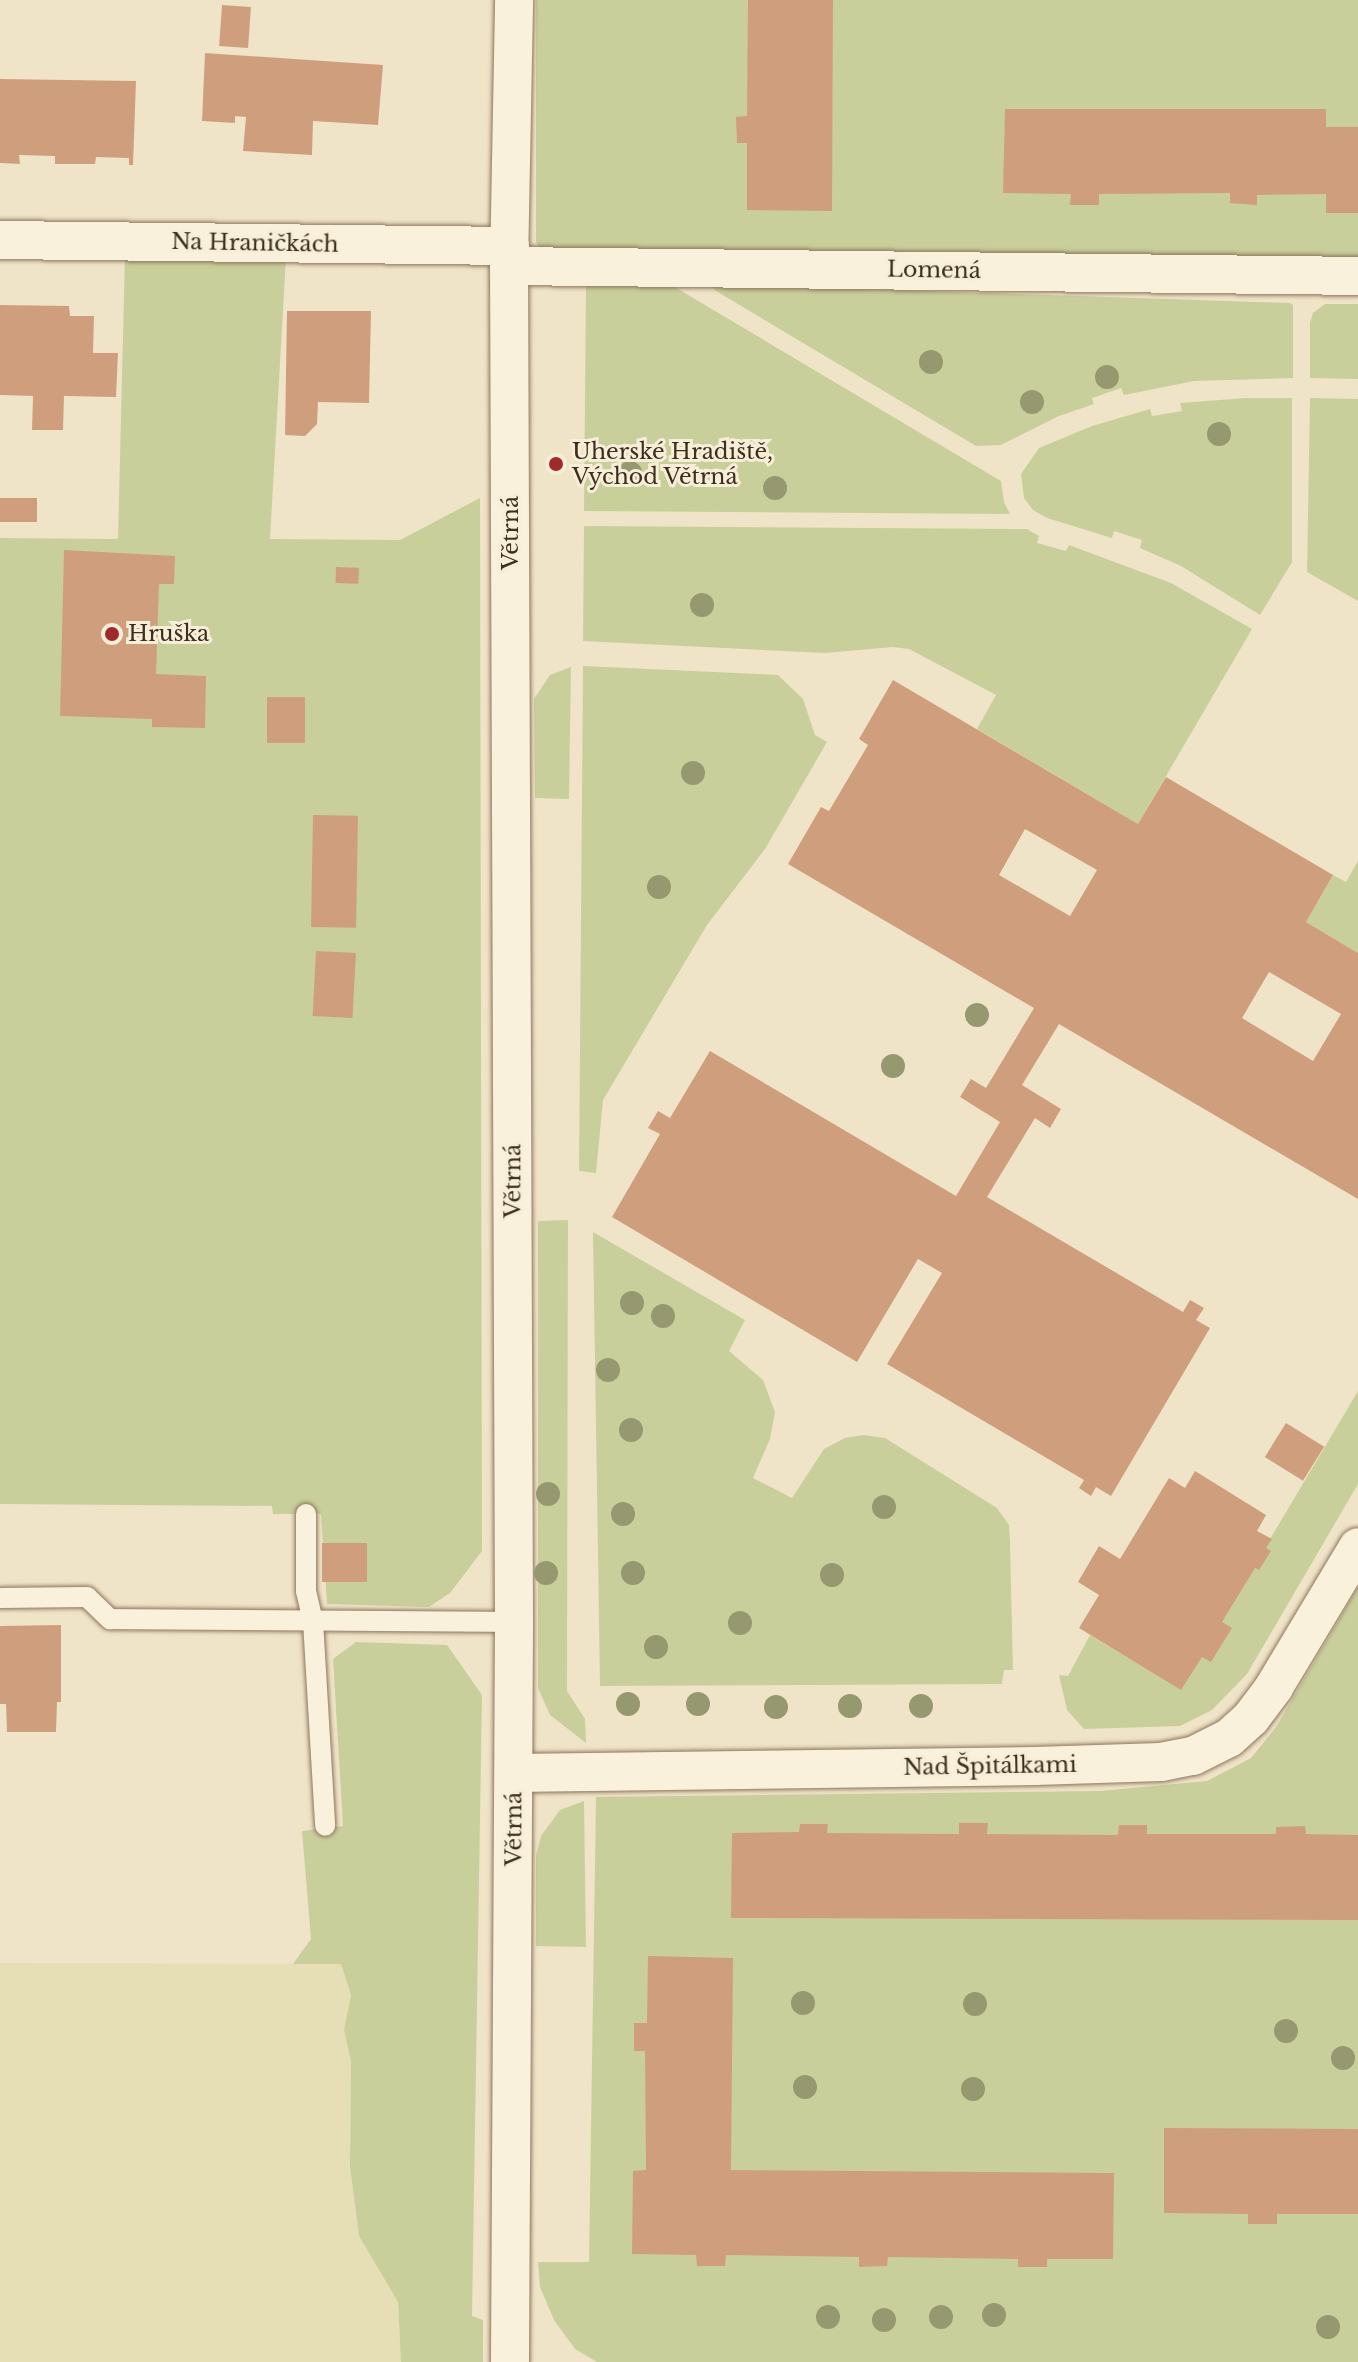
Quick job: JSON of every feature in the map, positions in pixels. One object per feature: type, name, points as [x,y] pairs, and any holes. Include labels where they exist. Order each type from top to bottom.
[{"type":"street","name":"Větrná","points":[[510,2362],[514,1622],[510,256],[514,0]]},
{"type":"street","name":"Na Hraničkách","points":[[0,240],[510,256]]},
{"type":"street","name":"Lomená","points":[[510,256],[1358,276]]},
{"type":"street","name":"Nad Špitálkami","points":[[514,1773],[1082,1764],[1161,1762],[1193,1756],[1229,1738],[1251,1718],[1274,1687],[1358,1547]]},
{"type":"lane","points":[[306,1514],[306,1591],[313,1621],[325,1826]]},
{"type":"lane","points":[[0,1598],[87,1597],[110,1619],[514,1622]]},
{"type":"shaded area","points":[[0,1963],[341,1964],[351,1995],[344,2030],[351,2061],[350,2166],[359,2236],[398,2302],[401,2362],[0,2362]]},
{"type":"green space","points":[[536,0],[1358,0],[1358,270],[540,248],[536,242]]},
{"type":"green space","points":[[125,254],[286,258],[270,539],[400,540],[480,498],[482,1551],[450,1593],[429,1607],[327,1604],[321,1514],[273,1514],[272,1506],[0,1504],[0,538],[118,539]]},
{"type":"green space","points":[[586,283],[668,283],[1001,481],[1004,502],[1010,514],[584,511]]},
{"type":"green space","points":[[710,284],[1290,303],[1293,305],[1293,378],[1194,381],[1124,395],[1121,388],[1092,398],[1094,404],[1059,416],[1001,445],[976,446],[716,291]]},
{"type":"green space","points":[[1325,304],[1358,304],[1358,379],[1310,378],[1310,322],[1313,313]]},
{"type":"green space","points":[[1292,398],[1292,562],[1260,615],[1181,566],[1140,548],[1142,540],[1114,531],[1112,538],[1047,518],[1033,510],[1024,498],[1021,474],[1039,448],[1092,426],[1150,409],[1152,416],[1182,411],[1180,403]]},
{"type":"green space","points":[[1310,398],[1358,399],[1358,601],[1307,572]]},
{"type":"green space","points":[[584,526],[1027,529],[1039,536],[1037,543],[1066,551],[1069,545],[1171,583],[1252,629],[1138,824],[977,729],[996,695],[909,649],[893,647],[825,653],[583,641]]},
{"type":"green space","points":[[583,666],[778,675],[803,699],[815,735],[827,742],[765,849],[707,925],[603,1100],[596,1173],[579,1171]]},
{"type":"green space","points":[[571,667],[569,799],[535,798],[534,699],[550,675]]},
{"type":"green space","points":[[1358,861],[1358,953],[1306,922],[1333,875],[1346,882]]},
{"type":"green space","points":[[568,1220],[567,1691],[585,1719],[586,1743],[550,1715],[538,1688],[538,1221]]},
{"type":"green space","points":[[593,1232],[745,1320],[729,1351],[763,1380],[775,1412],[770,1439],[753,1478],[792,1498],[824,1449],[845,1438],[863,1435],[885,1438],[997,1508],[1009,1525],[1010,1542],[1013,1670],[1004,1670],[1002,1684],[600,1686]]},
{"type":"green space","points":[[1358,1391],[1358,1484],[1247,1674],[1212,1710],[1180,1726],[1084,1729],[1067,1710],[1059,1675],[1068,1676],[1090,1635],[1181,1689]]},
{"type":"green space","points":[[1358,1587],[1358,2362],[597,2362],[575,2349],[554,2320],[540,2287],[538,2262],[589,2262],[596,1797],[1100,1791],[1207,1781],[1251,1758],[1276,1727]]},
{"type":"green space","points":[[356,1642],[447,1645],[482,1695],[472,2316],[483,2320],[483,2362],[401,2362],[398,2302],[359,2236],[350,2166],[351,2061],[344,2030],[351,1995],[341,1964],[293,1964],[311,1939],[302,1831],[343,1826],[333,1659]]},
{"type":"green space","points":[[584,1801],[586,1947],[536,1946],[536,1856],[541,1836],[560,1810]]},
{"type":"building","points":[[748,0],[833,0],[832,211],[747,210],[747,143],[737,143],[736,117],[747,116]]},
{"type":"building","points":[[222,5],[251,7],[248,48],[219,46]]},
{"type":"building","points":[[205,53],[383,65],[378,125],[313,121],[312,155],[243,151],[246,117],[235,116],[235,123],[202,121]]},
{"type":"building","points":[[0,79],[136,81],[133,165],[129,165],[129,158],[96,157],[95,164],[55,164],[55,156],[19,155],[20,164],[0,163]]},
{"type":"building","points":[[1005,109],[1326,109],[1326,127],[1358,127],[1358,213],[1326,213],[1326,194],[1257,195],[1257,205],[1230,203],[1230,193],[1099,194],[1099,205],[1070,205],[1071,194],[1003,193]]},
{"type":"building","points":[[0,305],[69,306],[70,316],[94,316],[93,353],[118,353],[116,397],[64,396],[63,430],[32,430],[33,396],[0,395]]},
{"type":"building","points":[[287,311],[371,311],[369,403],[318,402],[317,424],[305,436],[285,435]]},
{"type":"building","points":[[0,498],[37,498],[37,522],[0,522]]},
{"type":"building","points":[[64,550],[175,556],[174,584],[159,584],[156,674],[206,676],[205,728],[152,727],[152,719],[60,716]]},
{"type":"building","points":[[336,567],[359,568],[358,584],[335,583]]},
{"type":"building","points":[[893,680],[1138,824],[1166,777],[1333,875],[1306,922],[1358,953],[1358,1199],[1059,1024],[1022,1085],[1061,1109],[1050,1128],[1035,1118],[987,1197],[1183,1312],[1190,1300],[1204,1308],[1196,1320],[1210,1328],[1111,1496],[1096,1487],[1091,1496],[1079,1488],[1084,1480],[887,1364],[942,1273],[918,1259],[857,1362],[612,1217],[660,1134],[648,1128],[658,1111],[670,1118],[710,1051],[956,1196],[1000,1122],[960,1097],[971,1079],[986,1088],[1034,1008],[788,864],[821,807],[829,811],[868,745],[859,739]],"holes":[[[1025,829],[1097,870],[1070,916],[999,875]],[[1269,972],[1341,1014],[1313,1061],[1242,1018]]]},
{"type":"building","points":[[267,697],[305,697],[305,743],[267,743]]},
{"type":"building","points":[[313,815],[358,816],[356,928],[311,927]]},
{"type":"building","points":[[316,951],[356,953],[353,1018],[313,1016]]},
{"type":"building","points":[[1286,1423],[1324,1447],[1303,1481],[1265,1457]]},
{"type":"building","points":[[1195,1471],[1266,1515],[1257,1531],[1272,1539],[1266,1548],[1271,1551],[1259,1570],[1255,1568],[1222,1622],[1232,1628],[1211,1662],[1202,1657],[1181,1690],[1079,1628],[1099,1595],[1078,1582],[1099,1546],[1120,1559],[1169,1478],[1185,1488]]},
{"type":"building","points":[[322,1543],[367,1543],[367,1582],[322,1582]]},
{"type":"building","points":[[61,1625],[61,1702],[57,1702],[56,1732],[7,1732],[6,1704],[0,1704],[0,1626]]},
{"type":"building","points":[[959,1823],[988,1823],[987,1834],[1118,1835],[1119,1825],[1147,1825],[1147,1834],[1276,1834],[1276,1827],[1305,1826],[1306,1834],[1358,1835],[1358,1920],[731,1918],[732,1833],[799,1832],[800,1824],[828,1824],[827,1833],[959,1834]]},
{"type":"building","points":[[648,1956],[733,1958],[731,2170],[1114,2173],[1113,2259],[1047,2259],[1047,2267],[1018,2267],[1018,2259],[888,2257],[887,2266],[859,2267],[859,2257],[726,2255],[725,2266],[697,2266],[696,2255],[632,2254],[633,2171],[646,2170],[645,2051],[634,2051],[634,2023],[647,2023]]},
{"type":"building","points":[[1164,2128],[1358,2129],[1358,2214],[1277,2214],[1277,2224],[1248,2224],[1248,2214],[1164,2213]]},
{"type":"place","name":"Uherské Hradiště, Východ Větrná","points":[[556,464]]},
{"type":"place","name":"Hruška","points":[[112,634]]}]
